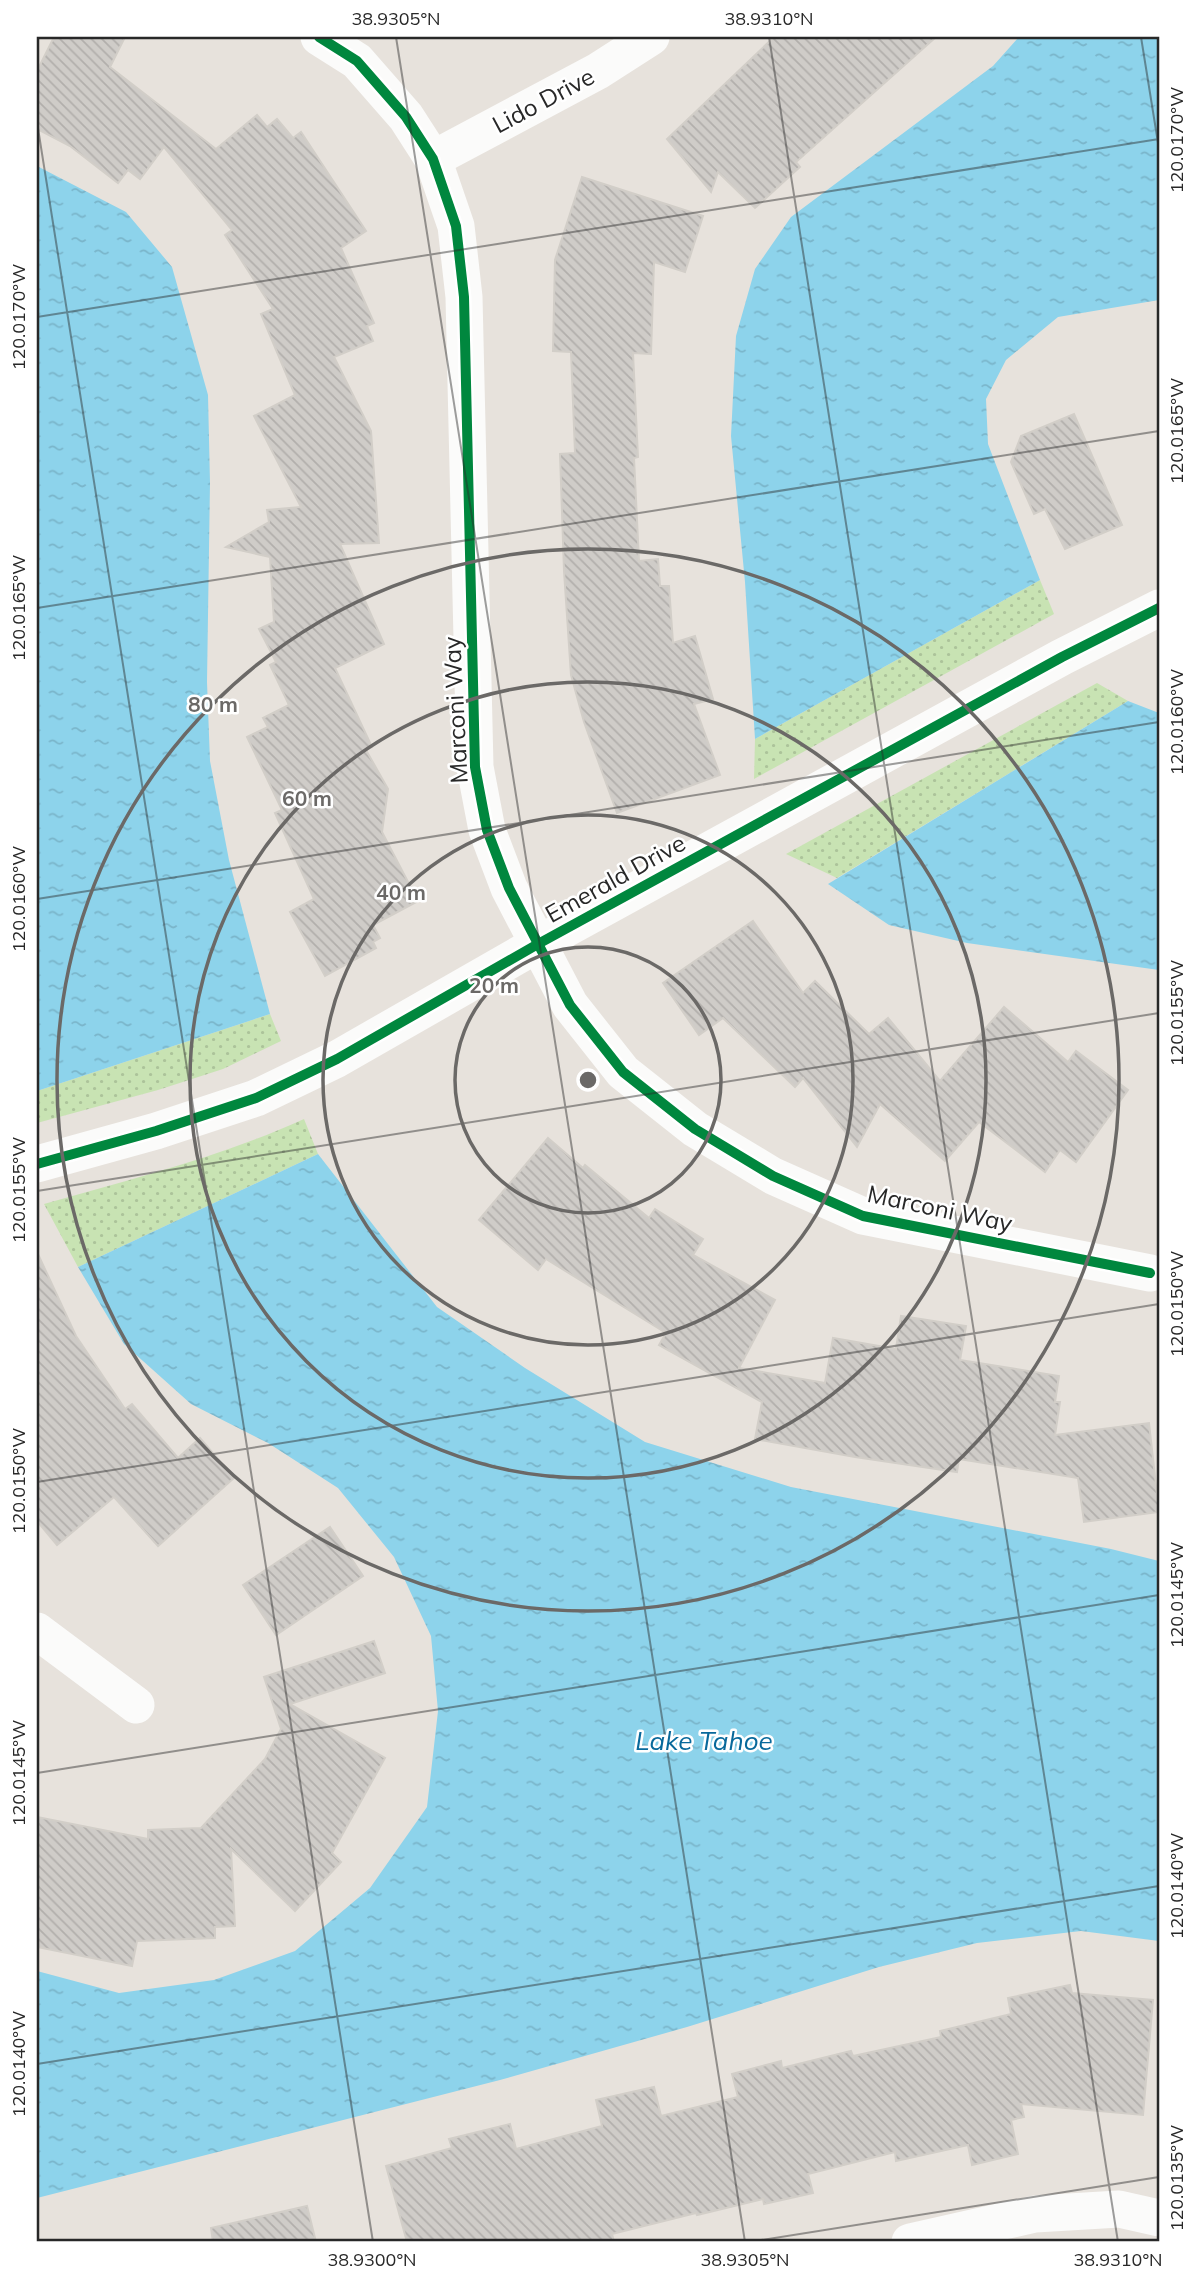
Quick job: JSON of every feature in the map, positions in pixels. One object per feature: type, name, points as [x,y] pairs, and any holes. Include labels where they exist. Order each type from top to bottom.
[{"type":"street","name":"Marconi Way","points":[[319,37],[357,61],[407,117],[433,159],[456,226],[464,297],[475,767],[487,830],[509,888],[570,1005],[623,1072],[695,1129],[773,1176],[863,1216],[1150,1273]]},
{"type":"street","name":"Lido Drive","points":[[433,159],[597,71],[650,37]]},
{"type":"street","name":"Emerald Drive","points":[[37,1164],[156,1131],[256,1098],[337,1059],[538,944],[1062,657],[1159,608]]},
{"type":"street","points":[[37,1631],[135,1705]]},
{"type":"street","points":[[910,2242],[1035,2214],[1119,2209],[1159,2218]]},
{"type":"green space","points":[[1040,580],[1054,614],[754,779],[755,739]]},
{"type":"green space","points":[[1097,683],[1128,701],[837,878],[786,854]]},
{"type":"green space","points":[[270,1014],[281,1041],[223,1069],[37,1123],[37,1091]]},
{"type":"green space","points":[[304,1119],[318,1154],[78,1267],[44,1204],[208,1156]]},
{"type":"water","points":[[1019,37],[1159,37],[1159,300],[1058,317],[1006,360],[986,399],[988,444],[1040,580],[755,739],[745,582],[731,436],[736,336],[755,269],[791,217],[993,66]]},
{"type":"water","points":[[37,166],[126,212],[172,267],[208,395],[210,483],[207,682],[210,761],[229,860],[270,1014],[37,1091]]},
{"type":"water","points":[[1128,701],[1159,713],[1159,970],[967,943],[889,925],[828,884]]},
{"type":"water","name":"Lake Tahoe","points":[[318,1154],[437,1307],[525,1368],[645,1442],[791,1487],[1111,1549],[1159,1561],[1159,1941],[1081,1931],[977,1943],[879,1967],[687,2027],[500,2080],[37,2198],[37,1971],[119,1993],[214,1980],[295,1951],[370,1888],[427,1807],[438,1711],[431,1636],[394,1557],[338,1488],[268,1443],[191,1404],[124,1344],[78,1267]]},
{"type":"building","points":[[54,37],[125,37],[110,67],[216,149],[257,115],[267,127],[277,119],[293,138],[301,132],[366,231],[341,248],[374,323],[367,326],[373,341],[334,357],[371,431],[379,543],[340,544],[384,644],[335,668],[372,747],[366,750],[388,789],[382,832],[418,901],[373,925],[380,938],[373,942],[376,948],[325,976],[290,912],[314,899],[275,813],[282,810],[247,737],[268,727],[263,718],[289,705],[270,665],[276,662],[259,629],[274,622],[270,557],[226,547],[269,522],[267,510],[301,507],[254,416],[295,395],[261,314],[273,309],[225,235],[232,230],[164,147],[140,179],[128,170],[118,183],[70,146],[37,129],[37,71]]},
{"type":"building","points":[[774,37],[936,37],[796,162],[800,167],[755,208],[718,172],[711,192],[667,139]]},
{"type":"building","points":[[582,177],[703,216],[685,272],[654,262],[651,354],[633,353],[638,457],[634,458],[639,561],[658,559],[660,586],[669,586],[673,643],[695,636],[713,699],[694,704],[720,775],[617,813],[584,722],[571,675],[564,571],[560,454],[575,453],[571,352],[553,351],[555,260]]},
{"type":"building","points":[[1074,414],[1122,525],[1065,549],[1045,509],[1034,514],[1011,462],[1021,436]]},
{"type":"building","points":[[753,921],[803,993],[815,981],[869,1034],[888,1018],[940,1081],[1004,1007],[1068,1062],[1076,1051],[1128,1090],[1076,1162],[1060,1150],[1045,1172],[979,1122],[945,1161],[880,1104],[857,1147],[803,1078],[795,1087],[723,1018],[699,1035],[663,983]]},
{"type":"building","points":[[548,1138],[649,1218],[655,1209],[703,1239],[693,1255],[775,1300],[739,1368],[825,1383],[833,1338],[896,1349],[901,1316],[966,1326],[960,1360],[1059,1376],[1055,1402],[1060,1402],[1055,1435],[1149,1423],[1159,1512],[1084,1522],[1078,1478],[959,1459],[957,1472],[755,1439],[762,1402],[659,1345],[666,1333],[546,1259],[538,1270],[479,1220]]},
{"type":"building","points":[[37,1252],[76,1336],[125,1409],[132,1404],[178,1458],[200,1438],[234,1478],[158,1546],[114,1497],[57,1545],[37,1521]]},
{"type":"building","points":[[330,1527],[363,1576],[276,1635],[243,1585]]},
{"type":"building","points":[[374,1641],[385,1673],[290,1704],[385,1758],[332,1853],[341,1862],[295,1911],[231,1849],[235,1926],[215,1927],[215,1938],[137,1941],[132,1966],[37,1947],[37,1817],[148,1839],[148,1830],[201,1828],[265,1759],[281,1729],[264,1677]]},
{"type":"building","points":[[1070,1985],[1072,1993],[1153,2000],[1143,2115],[1021,2104],[1024,2117],[1011,2120],[1018,2154],[972,2165],[968,2145],[896,2161],[895,2152],[808,2174],[813,2193],[764,2204],[763,2199],[697,2215],[696,2213],[612,2234],[614,2242],[407,2242],[386,2166],[452,2148],[449,2139],[510,2124],[516,2149],[602,2126],[596,2100],[654,2087],[661,2116],[738,2097],[732,2074],[781,2061],[782,2068],[851,2051],[853,2056],[941,2037],[940,2031],[1011,2014],[1008,1998]]},
{"type":"building","points":[[307,2206],[316,2242],[213,2242],[211,2228]]},
{"type":"cycle path","points":[[319,37],[357,61],[406,117],[433,159],[456,226],[464,297],[475,767],[487,830],[509,888],[570,1005],[623,1072],[695,1129],[773,1176],[863,1216],[1150,1273]]},
{"type":"cycle path","points":[[37,1164],[156,1131],[256,1098],[337,1059],[538,944],[1062,657],[1159,608]]}]
